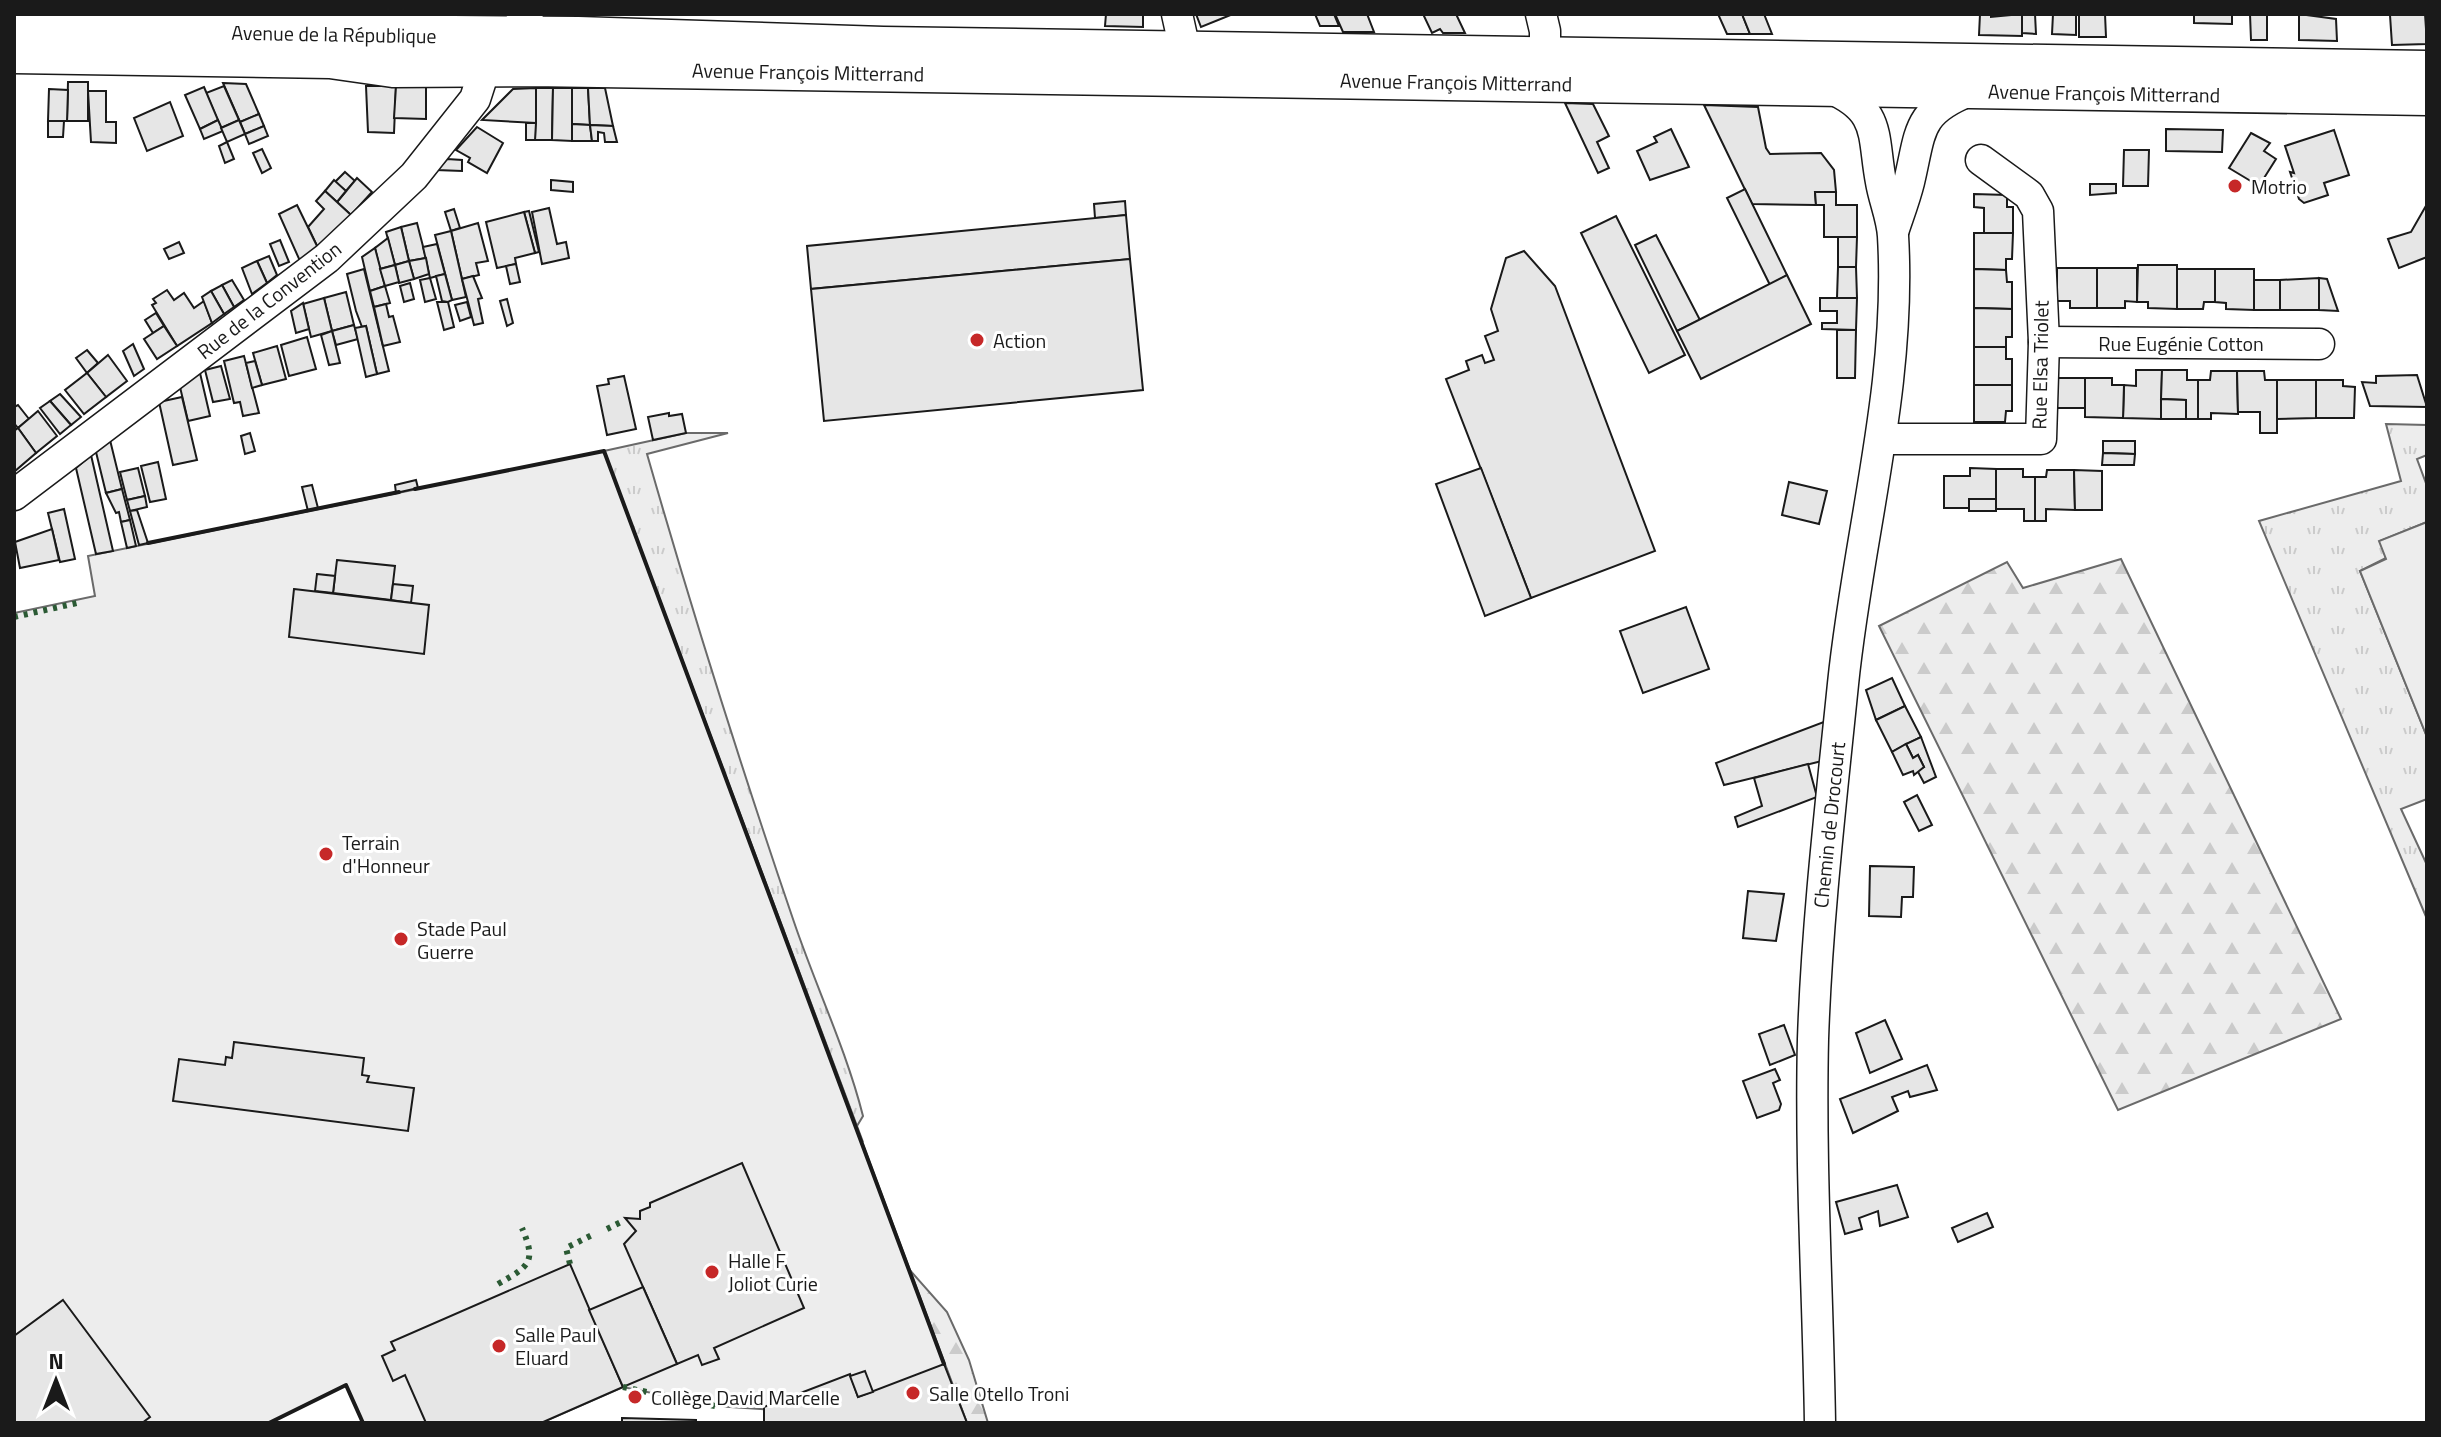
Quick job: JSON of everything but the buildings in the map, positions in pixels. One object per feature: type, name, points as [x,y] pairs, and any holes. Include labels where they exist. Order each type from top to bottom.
[{"type":"main road","name":"Avenue de la République","points":[[14,30],[102,23],[519,26]]},
{"type":"main road","name":"Avenue François Mitterrand","points":[[519,26],[578,24],[713,42],[1184,64]]},
{"type":"main road","name":"Avenue de la République","points":[[14,55],[330,60],[393,69],[485,68]]},
{"type":"main road","name":"Avenue François Mitterrand","points":[[485,68],[1184,64],[1545,69],[1960,77],[2427,97]]},
{"type":"main road","name":"Avenue François Mitterrand","points":[[1545,69],[1896,90],[1960,77],[2427,69]]},
{"type":"street","points":[[1177,14],[1184,64]]},
{"type":"street","points":[[1541,14],[1545,31],[1545,69]]},
{"type":"street","points":[[532,68],[571,52],[578,24]]},
{"type":"street","name":"Rue de la Convention","points":[[14,495],[327,258],[414,176],[475,99],[485,68],[519,26]]},
{"type":"street","points":[[1917,133],[1960,77]]},
{"type":"street","points":[[1830,88],[1865,110],[1876,132]]},
{"type":"street","points":[[1896,90],[1911,112],[1917,133]]},
{"type":"street","name":"Chemin de Drocourt","points":[[1820,1423],[1813,1041],[1818,935],[1845,662],[1882,439],[1894,296],[1893,231],[1881,181],[1876,132],[1882,109],[1896,90]]},
{"type":"street","name":"Chemin de Drocourt","points":[[1893,231],[1909,182],[1917,133]]},
{"type":"street","name":"Rue Elsa Triolet","points":[[1882,439],[2041,439],[2044,342],[2038,211],[2029,195],[1981,160]]},
{"type":"street","name":"Rue Eugénie Cotton","points":[[2044,342],[2319,344]]},
{"type":"green space","points":[[2386,424],[2427,425],[2427,455],[2417,459],[2427,486],[2427,522],[2380,541],[2386,558],[2360,571],[2427,737],[2427,799],[2401,809],[2427,865],[2427,919],[2259,521],[2401,481]]},
{"type":"green space","points":[[686,433],[728,433],[647,454],[755,806],[856,1091],[863,1116],[857,1126],[604,451]]},
{"type":"green space","points":[[2121,559],[2341,1019],[2118,1110],[1879,626],[2007,562],[2023,588]]},
{"type":"green space","points":[[908,1268],[947,1312],[969,1360],[988,1423],[967,1423]]},
{"type":"shaded area","name":"Stade Paul Guerre","points":[[604,451],[967,1423],[715,1406],[623,1387],[541,1423],[363,1423],[346,1385],[269,1423],[14,1423],[14,613],[95,596],[88,556]]},
{"type":"shaded area","points":[[2427,522],[2427,737],[2360,571],[2386,559],[2379,541]]},
{"type":"hedge","points":[[14,617],[77,603]]},
{"type":"hedge","points":[[607,1229],[623,1221]]},
{"type":"hedge","points":[[498,1284],[517,1273],[527,1262],[529,1249],[522,1228]]},
{"type":"hedge","points":[[570,1264],[566,1248],[594,1234]]},
{"type":"hedge","points":[[623,1387],[715,1406]]},
{"type":"wall","points":[[415,489],[604,451],[944,1364]]},
{"type":"wall","points":[[148,543],[399,492]]},
{"type":"wall","points":[[269,1423],[346,1385],[363,1423]]},
{"type":"place","name":"Motrio","points":[[2235,186]]},
{"type":"place","name":"Action","points":[[977,340]]},
{"type":"place","name":"Terrain d'Honneur","points":[[326,854]]},
{"type":"place","name":"Stade Paul Guerre","points":[[401,939]]},
{"type":"place","name":"Halle F Joliot Curie","points":[[712,1272]]},
{"type":"place","name":"Salle Paul Eluard","points":[[499,1346]]},
{"type":"place","name":"Salle Otello Troni","points":[[913,1393]]},
{"type":"place","name":"Collège David Marcelle","points":[[635,1397]]}]
